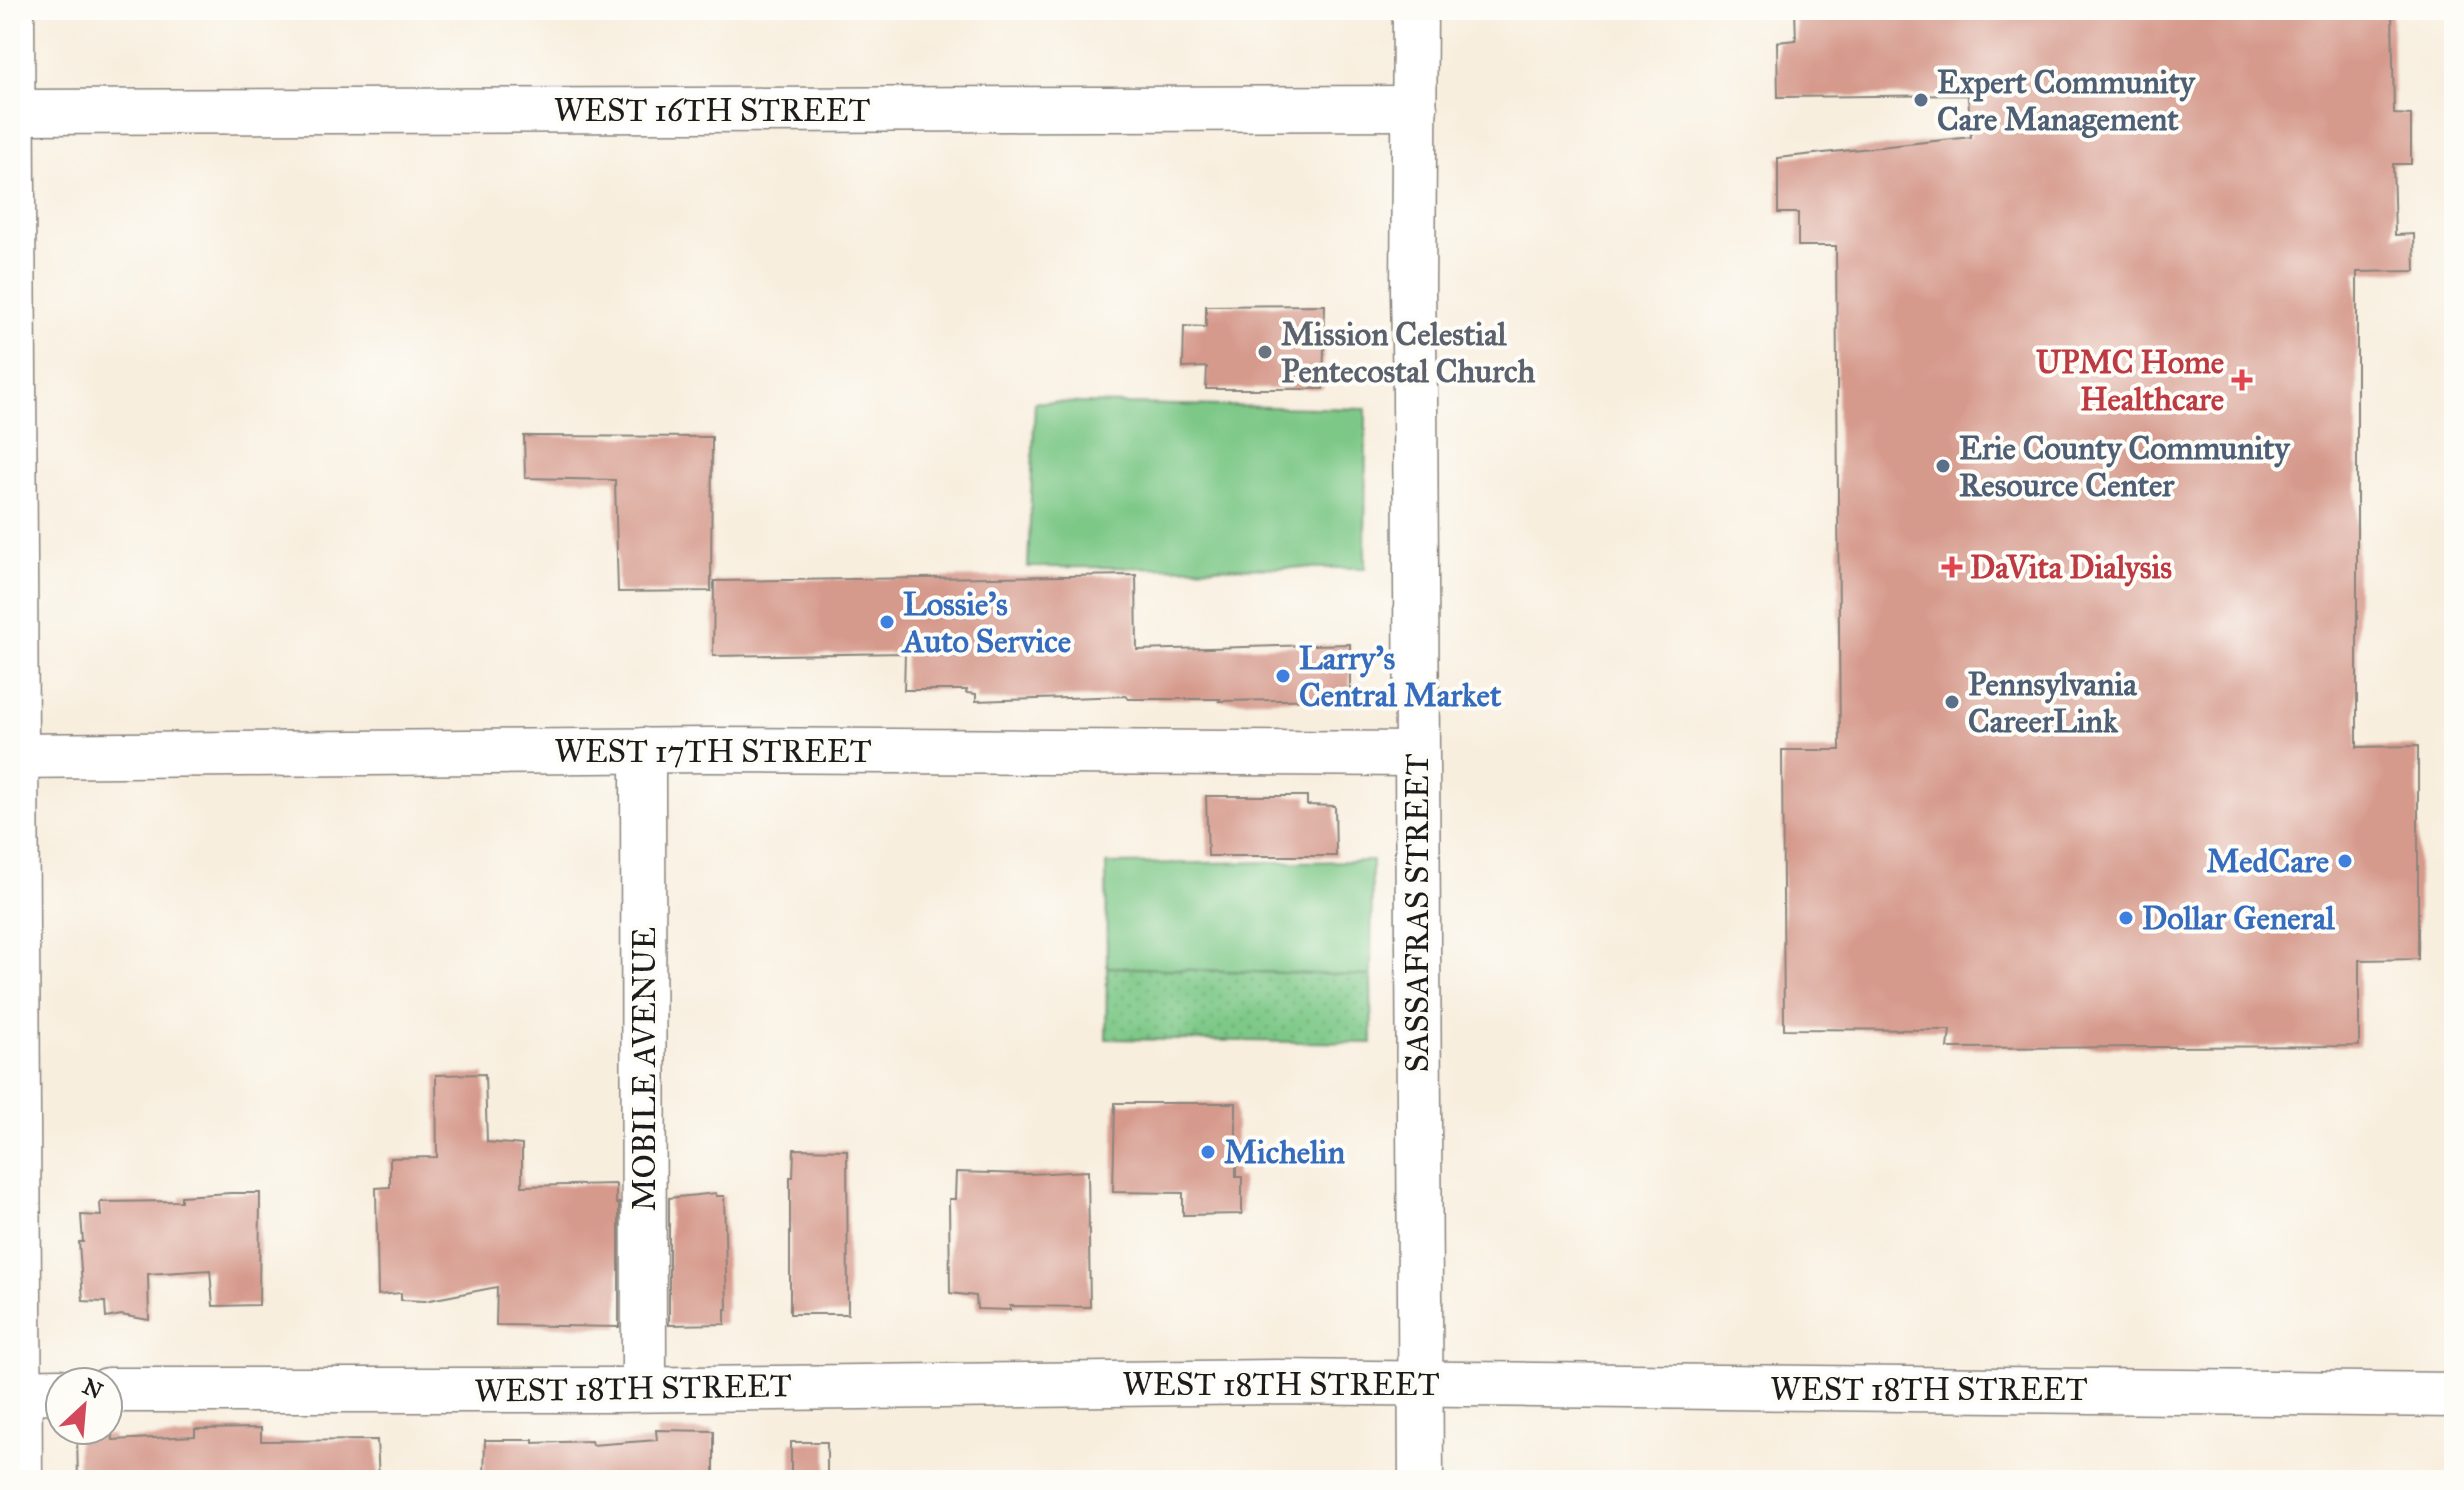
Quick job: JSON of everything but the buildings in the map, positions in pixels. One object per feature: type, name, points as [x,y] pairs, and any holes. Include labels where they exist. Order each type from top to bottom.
[{"type":"street","points":[[12,10],[13,756],[29,1391],[20,1480]]},
{"type":"street","name":"SASSAFRAS STREET","points":[[1415,10],[1413,292],[1421,1480]]},
{"type":"street","name":"WEST 16TH STREET","points":[[11,112],[1415,108]]},
{"type":"street","name":"WEST 17TH STREET","points":[[13,756],[643,750],[1416,754]]},
{"type":"street","name":"MOBILE AVENUE","points":[[643,750],[644,1389]]},
{"type":"street","name":"WEST 18TH STREET","points":[[124,1390],[644,1389],[1006,1383],[1421,1384],[2454,1395]]},
{"type":"shaded area","points":[[2454,1476],[2454,1480],[1729,1480],[1796,1478]]},
{"type":"green space","points":[[1035,402],[1366,409],[1365,568],[1028,567]]},
{"type":"green space","points":[[1372,861],[1371,976],[1107,967],[1106,864]]},
{"type":"green space","points":[[1107,967],[1371,976],[1372,1043],[1106,1039]]},
{"type":"place","name":"Expert Community Care Management","points":[[1921,100]]},
{"type":"place","name":"Mission Celestial Pentecostal Church","points":[[1265,352]]},
{"type":"place","name":"UPMC Home Healthcare","points":[[2242,380]]},
{"type":"place","name":"Erie County Community Resource Center","points":[[1943,466]]},
{"type":"place","name":"DaVita Dialysis","points":[[1952,567]]},
{"type":"place","name":"Lossie's Auto Service","points":[[887,622]]},
{"type":"place","name":"Larry's Central Market","points":[[1283,676]]},
{"type":"place","name":"Pennsylvania CareerLink","points":[[1952,702]]},
{"type":"place","name":"MedCare","points":[[2345,861]]},
{"type":"place","name":"Dollar General","points":[[2126,918]]},
{"type":"place","name":"Michelin","points":[[1208,1152]]}]
